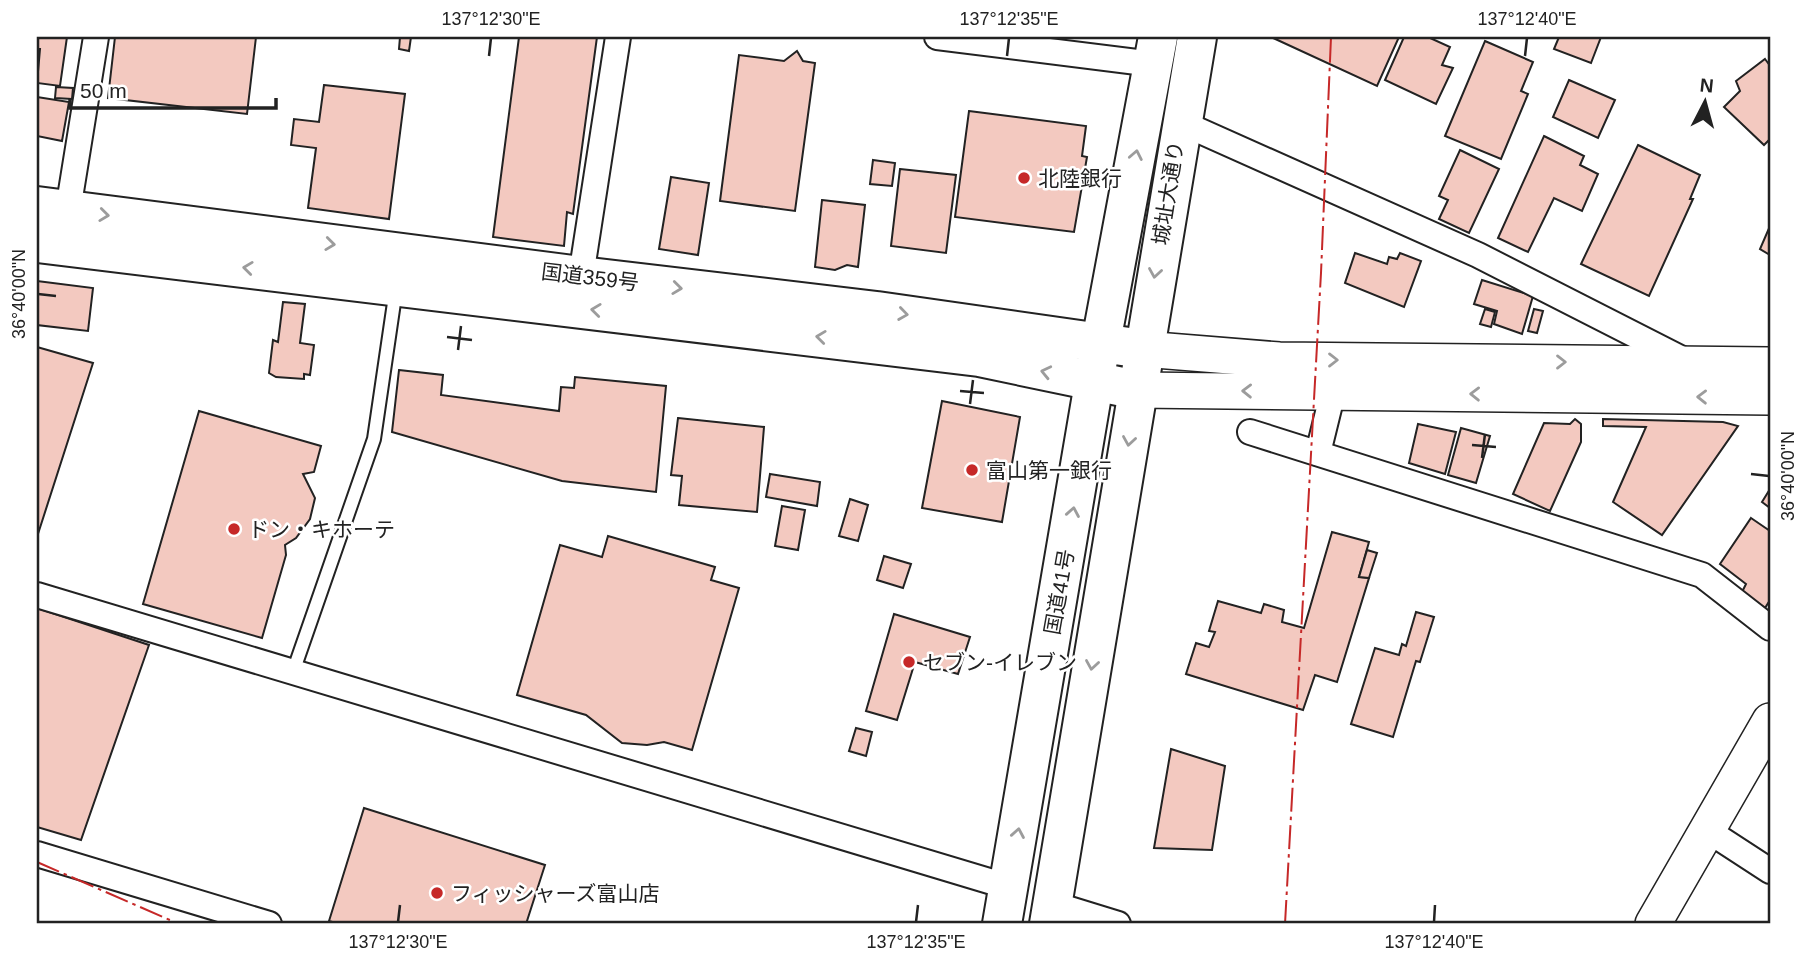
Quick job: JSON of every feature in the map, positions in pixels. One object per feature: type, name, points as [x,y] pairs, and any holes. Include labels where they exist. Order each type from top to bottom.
[{"type":"highway","name":"城址大通り","points":[[1143,349],[1180,122],[1197,37]]},
{"type":"highway","name":"城址大通り","points":[[1101,342],[1155,51]]},
{"type":"highway","name":"国道359号","points":[[52,208],[877,311],[1143,349]]},
{"type":"highway","name":"国道359号","points":[[37,243],[979,357],[1137,390]]},
{"type":"highway","name":"国道41号","points":[[1002,924],[1101,342]]},
{"type":"highway","name":"国道41号","points":[[1051,914],[1143,349]]},
{"type":"street","points":[[52,208],[96,37]]},
{"type":"street","points":[[581,276],[618,37]]},
{"type":"street","points":[[937,37],[1155,51]]},
{"type":"street","points":[[1180,122],[1478,256],[1691,363]]},
{"type":"street","points":[[1143,349],[1279,360],[1770,365]]},
{"type":"street","points":[[1137,390],[1770,397]]},
{"type":"street","points":[[1318,453],[1333,392]]},
{"type":"street","points":[[1250,432],[1702,575],[1770,628]]},
{"type":"street","points":[[37,594],[1009,887]]},
{"type":"street","points":[[1653,924],[1770,721]]},
{"type":"street","points":[[1707,831],[1770,871]]},
{"type":"street","points":[[37,854],[268,924]]},
{"type":"street","points":[[1051,914],[1118,924]]},
{"type":"lane","points":[[293,672],[374,439],[397,286]]},
{"type":"building","points":[[37,37],[67,37],[60,86],[37,83],[40,49],[37,49]]},
{"type":"building","points":[[115,37],[256,37],[247,114],[108,98]]},
{"type":"building","points":[[400,37],[411,37],[409,51],[399,49]]},
{"type":"building","points":[[519,37],[597,37],[573,214],[567,212],[564,246],[493,237]]},
{"type":"building","points":[[1271,37],[1399,37],[1377,86]]},
{"type":"building","points":[[1404,37],[1428,37],[1450,47],[1442,65],[1453,68],[1436,104],[1385,80]]},
{"type":"building","points":[[1559,37],[1601,37],[1591,63],[1554,49]]},
{"type":"building","points":[[1485,41],[1533,62],[1521,91],[1528,94],[1501,159],[1445,136]]},
{"type":"building","points":[[797,51],[803,61],[815,63],[795,211],[720,201],[739,55],[784,61]]},
{"type":"building","points":[[1765,59],[1768,63],[1770,61],[1770,139],[1764,145],[1724,107],[1740,91],[1736,81]]},
{"type":"building","points":[[1569,80],[1615,100],[1598,138],[1553,117]]},
{"type":"building","points":[[324,85],[405,94],[389,219],[308,208],[316,148],[291,145],[294,119],[319,122]]},
{"type":"building","points":[[56,87],[73,88],[72,99],[55,98]]},
{"type":"building","points":[[37,97],[69,102],[62,141],[37,136]]},
{"type":"building","points":[[969,111],[1086,126],[1082,156],[1087,157],[1074,232],[955,217]]},
{"type":"building","points":[[1544,136],[1584,156],[1580,165],[1598,174],[1582,211],[1554,198],[1528,252],[1498,238]]},
{"type":"building","points":[[1638,145],[1700,175],[1690,199],[1693,199],[1649,296],[1581,264]]},
{"type":"building","points":[[1460,150],[1499,169],[1469,233],[1439,219],[1448,200],[1439,196]]},
{"type":"building","points":[[873,160],[895,163],[892,186],[870,184]]},
{"type":"building","points":[[900,169],[956,175],[946,253],[891,246]]},
{"type":"building","points":[[671,177],[709,183],[698,255],[659,249]]},
{"type":"building","points":[[822,200],[865,205],[858,267],[847,265],[835,270],[815,267]]},
{"type":"building","points":[[1770,226],[1770,255],[1760,249]]},
{"type":"building","points":[[1355,253],[1387,264],[1389,257],[1397,259],[1400,253],[1421,261],[1404,307],[1345,283]]},
{"type":"building","points":[[1482,280],[1533,296],[1522,334],[1494,324],[1497,311],[1474,304]]},
{"type":"building","points":[[37,281],[93,288],[88,331],[37,325]]},
{"type":"building","points":[[283,302],[305,304],[300,343],[314,345],[310,375],[304,374],[304,379],[276,377],[269,373],[273,340],[278,342]]},
{"type":"building","points":[[1485,309],[1495,312],[1491,327],[1480,324]]},
{"type":"building","points":[[1534,309],[1543,311],[1537,333],[1528,331]]},
{"type":"building","points":[[37,347],[93,363],[37,537]]},
{"type":"building","points":[[399,370],[443,375],[441,395],[559,411],[561,387],[574,388],[575,377],[666,386],[656,492],[562,481],[392,432]]},
{"type":"building","points":[[942,401],[1020,417],[1002,522],[922,508]]},
{"type":"building","name":"ドン・キホーテ","points":[[199,411],[321,446],[314,472],[303,474],[315,498],[310,519],[296,538],[285,545],[286,555],[262,638],[143,604]]},
{"type":"building","points":[[678,418],[764,427],[757,512],[679,505],[682,476],[671,475]]},
{"type":"building","points":[[1575,419],[1581,424],[1581,442],[1550,511],[1513,494],[1544,423],[1570,424]]},
{"type":"building","points":[[1603,419],[1723,422],[1738,426],[1662,535],[1613,502],[1646,427],[1603,426]]},
{"type":"building","points":[[1418,424],[1456,432],[1445,474],[1409,463]]},
{"type":"building","points":[[1461,428],[1490,436],[1476,483],[1448,475]]},
{"type":"building","points":[[770,474],[820,482],[817,506],[766,497]]},
{"type":"building","points":[[1770,489],[1770,508],[1762,502]]},
{"type":"building","points":[[850,499],[868,505],[858,541],[839,536]]},
{"type":"building","points":[[782,506],[805,510],[798,550],[775,546]]},
{"type":"building","points":[[1751,518],[1770,531],[1770,600],[1765,608],[1742,592],[1746,584],[1720,564]]},
{"type":"building","points":[[1332,532],[1369,542],[1359,577],[1369,578],[1337,682],[1315,675],[1303,710],[1186,674],[1196,643],[1209,647],[1215,632],[1209,631],[1218,601],[1261,613],[1264,604],[1284,610],[1282,622],[1304,628]]},
{"type":"building","points":[[608,536],[715,567],[711,580],[739,588],[692,750],[664,742],[647,745],[622,743],[586,715],[517,695],[560,545],[602,557]]},
{"type":"building","points":[[1367,550],[1377,553],[1369,578],[1359,577]]},
{"type":"building","points":[[884,556],[911,564],[903,588],[877,580]]},
{"type":"building","points":[[37,608],[149,645],[81,840],[37,827]]},
{"type":"building","points":[[1416,612],[1434,617],[1420,662],[1416,661],[1393,737],[1351,724],[1375,648],[1399,655],[1402,644],[1406,646]]},
{"type":"building","points":[[894,614],[970,637],[958,674],[915,662],[897,720],[866,711]]},
{"type":"building","points":[[856,728],[872,732],[866,756],[849,751]]},
{"type":"building","points":[[1171,749],[1225,766],[1212,850],[1154,848]]},
{"type":"building","name":"フィッシャーズ富山店","points":[[364,808],[545,865],[526,924],[339,924],[329,921]]},
{"type":"power","points":[[1285,924],[1321,273],[1331,37]]},
{"type":"power","points":[[37,862],[179,924]]},
{"type":"place","name":"北陸銀行","points":[[1024,178]]},
{"type":"place","name":"富山第一銀行","points":[[972,470]]},
{"type":"place","name":"ドン・キホーテ","points":[[234,529]]},
{"type":"place","name":"セブン-イレブン","points":[[909,662]]},
{"type":"place","name":"フィッシャーズ富山店","points":[[437,893]]}]
